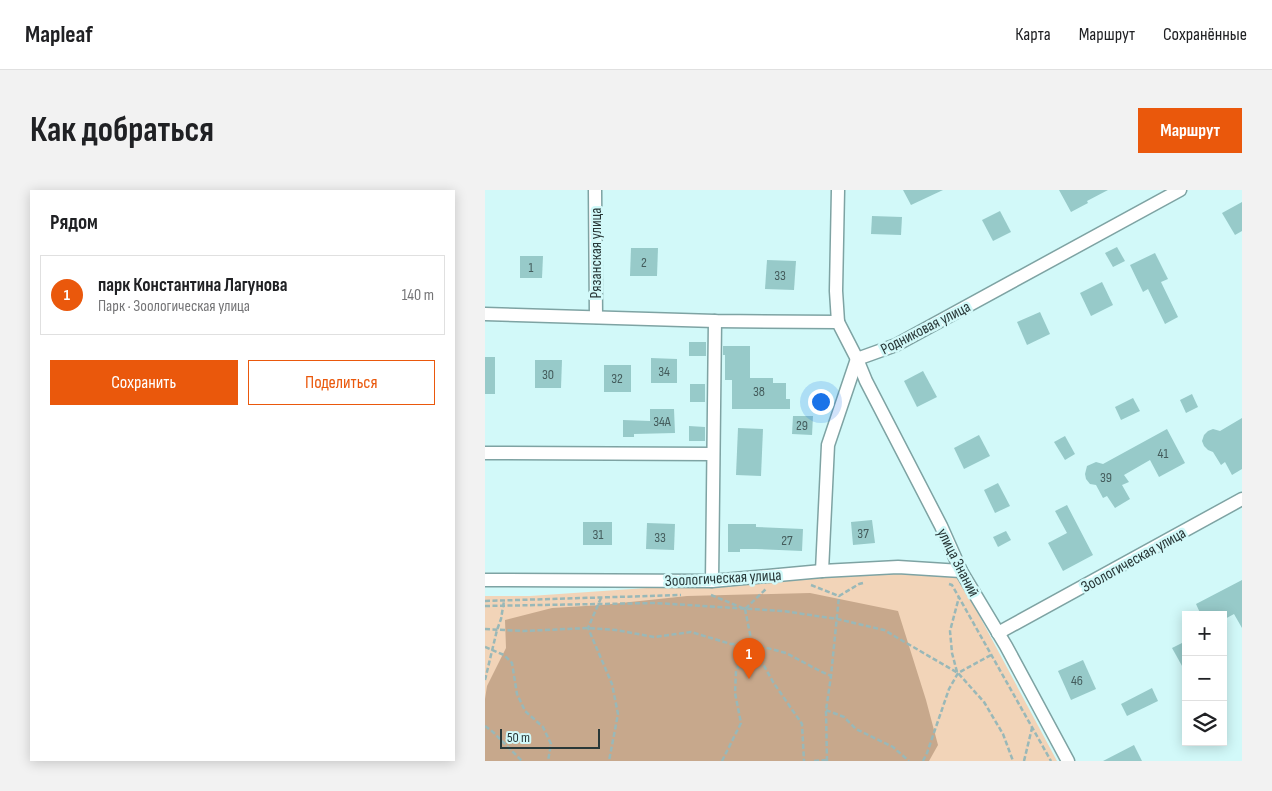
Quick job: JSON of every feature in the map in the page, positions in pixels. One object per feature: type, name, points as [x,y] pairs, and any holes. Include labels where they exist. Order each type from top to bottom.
[{"type":"street","name":"Рязанская улица","points":[[595,190],[596,317]]},
{"type":"street","points":[[822,571],[829,445],[857,359],[838,322],[836,291],[838,190]]},
{"type":"street","name":"Родниковая улица","points":[[857,359],[895,345],[1179,190]]},
{"type":"street","points":[[485,314],[715,321],[838,322]]},
{"type":"street","points":[[712,581],[715,321]]},
{"type":"street","name":"улица Знаний","points":[[857,359],[866,381],[941,526],[961,572],[998,633],[1068,761]]},
{"type":"street","points":[[485,453],[713,454]]},
{"type":"street","name":"Зоологическая улица","points":[[998,633],[1242,500]]},
{"type":"street","name":"Зоологическая улица","points":[[485,580],[712,581],[822,571],[898,567],[961,572]]},
{"type":"path","points":[[839,596],[868,581]]},
{"type":"path","points":[[943,583],[952,585],[1051,761]]},
{"type":"path","points":[[808,584],[839,596]]},
{"type":"path","points":[[745,609],[770,586]]},
{"type":"path","points":[[709,594],[745,609]]},
{"type":"path","points":[[485,601],[682,595]]},
{"type":"path","points":[[814,761],[827,761],[825,710],[831,676],[839,596]]},
{"type":"path","points":[[957,674],[950,632],[959,597]]},
{"type":"path","points":[[601,598],[588,628],[612,684],[618,714],[609,761]]},
{"type":"path","points":[[485,680],[504,601]]},
{"type":"path","points":[[485,606],[655,604],[783,611],[837,619],[883,630],[957,674],[985,702],[1003,734],[1013,761]]},
{"type":"path","points":[[745,609],[752,644],[773,682],[802,724],[804,761]]},
{"type":"path","points":[[485,629],[524,631],[588,628],[616,630],[653,637],[691,632],[731,644],[752,644],[786,653],[831,676]]},
{"type":"path","points":[[722,761],[741,723],[735,693],[736,672],[743,654],[752,644]]},
{"type":"path","points":[[485,647],[504,655],[512,663],[517,694],[521,703],[525,711],[543,727],[551,744],[548,761]]},
{"type":"path","points":[[923,761],[949,689],[957,674],[991,655]]},
{"type":"path","points":[[825,710],[844,717],[857,729],[893,747],[909,761]]},
{"type":"path","points":[[485,726],[522,761]]},
{"type":"path","points":[[1024,761],[1032,728]]},
{"type":"shaded area","points":[[914,572],[958,576],[1057,761],[485,761],[485,596],[530,596]]},
{"type":"shaded area","points":[[810,593],[898,611],[938,745],[929,761],[485,761],[485,699],[487,686],[506,648],[505,620],[552,608],[687,596]]},
{"type":"building","points":[[903,190],[943,190],[911,205]]},
{"type":"building","points":[[1059,190],[1108,190],[1071,212]]},
{"type":"building","points":[[1242,202],[1242,231],[1235,235],[1222,213]]},
{"type":"building","points":[[1000,211],[1011,232],[993,241],[982,220]]},
{"type":"building","points":[[872,216],[902,217],[901,235],[871,234]]},
{"type":"building","points":[[1117,247],[1125,261],[1113,267],[1105,253]]},
{"type":"building","points":[[631,248],[658,248],[657,276],[630,276]]},
{"type":"building","points":[[1155,253],[1168,279],[1161,282],[1178,317],[1165,324],[1148,289],[1143,292],[1130,265]]},
{"type":"building","points":[[520,256],[543,256],[542,278],[520,278]]},
{"type":"building","points":[[767,260],[796,261],[794,290],[765,289]]},
{"type":"building","points":[[1102,282],[1113,305],[1091,316],[1080,293]]},
{"type":"building","points":[[1040,312],[1050,334],[1027,345],[1017,322]]},
{"type":"building","points":[[689,342],[706,342],[706,356],[689,356]]},
{"type":"building","points":[[723,346],[750,346],[750,378],[773,378],[773,383],[786,383],[786,399],[790,399],[790,409],[732,409],[732,380],[725,380]]},
{"type":"building","points":[[485,357],[495,357],[495,394],[485,394]]},
{"type":"building","points":[[651,358],[677,359],[677,383],[651,383]]},
{"type":"building","points":[[535,360],[562,360],[561,388],[535,388]]},
{"type":"building","points":[[604,365],[631,365],[631,392],[604,392]]},
{"type":"building","points":[[923,371],[937,397],[917,407],[904,381]]},
{"type":"building","points":[[690,384],[705,384],[705,402],[690,402]]},
{"type":"building","points":[[1192,394],[1198,407],[1186,413],[1180,400]]},
{"type":"building","points":[[1133,398],[1140,411],[1121,420],[1115,407]]},
{"type":"building","points":[[650,409],[674,409],[675,433],[634,434],[634,437],[623,437],[623,420],[650,421]]},
{"type":"building","points":[[793,416],[813,416],[812,435],[792,434]]},
{"type":"building","points":[[1242,418],[1242,469],[1232,475],[1225,462],[1221,465],[1213,452],[1204,446],[1202,441],[1208,431],[1213,429],[1220,431]]},
{"type":"building","points":[[689,426],[705,427],[705,441],[689,441]]},
{"type":"building","points":[[738,428],[763,429],[761,476],[736,475]]},
{"type":"building","points":[[1167,429],[1185,463],[1159,477],[1150,460],[1124,475],[1129,482],[1122,485],[1130,499],[1115,508],[1107,496],[1103,498],[1096,485],[1090,484],[1086,479],[1087,466],[1096,462],[1103,464]]},
{"type":"building","points":[[979,435],[990,456],[964,469],[954,448]]},
{"type":"building","points":[[1065,436],[1075,454],[1065,460],[1054,442]]},
{"type":"building","points":[[998,483],[1010,506],[995,513],[984,490]]},
{"type":"building","points":[[1067,505],[1093,555],[1063,571],[1048,543],[1067,533],[1055,511]]},
{"type":"building","points":[[872,520],[875,543],[853,545],[851,522]]},
{"type":"building","points":[[583,522],[612,522],[612,545],[583,545]]},
{"type":"building","points":[[647,523],[675,524],[674,550],[646,549]]},
{"type":"building","points":[[728,524],[756,524],[756,527],[803,529],[802,551],[740,549],[740,552],[728,552]]},
{"type":"building","points":[[1006,531],[1011,540],[998,547],[993,537]]},
{"type":"building","points":[[1242,580],[1242,628],[1234,614],[1227,618],[1227,611],[1199,611],[1196,604]]},
{"type":"building","points":[[1182,643],[1182,666],[1172,648]]},
{"type":"building","points":[[1083,660],[1096,689],[1071,700],[1058,671]]},
{"type":"building","points":[[1152,688],[1158,701],[1127,716],[1121,704]]},
{"type":"building","points":[[1134,745],[1142,761],[1103,761]]},
{"type":"place","name":"парк Константина Лагунова","points":[[749,679]]}]
